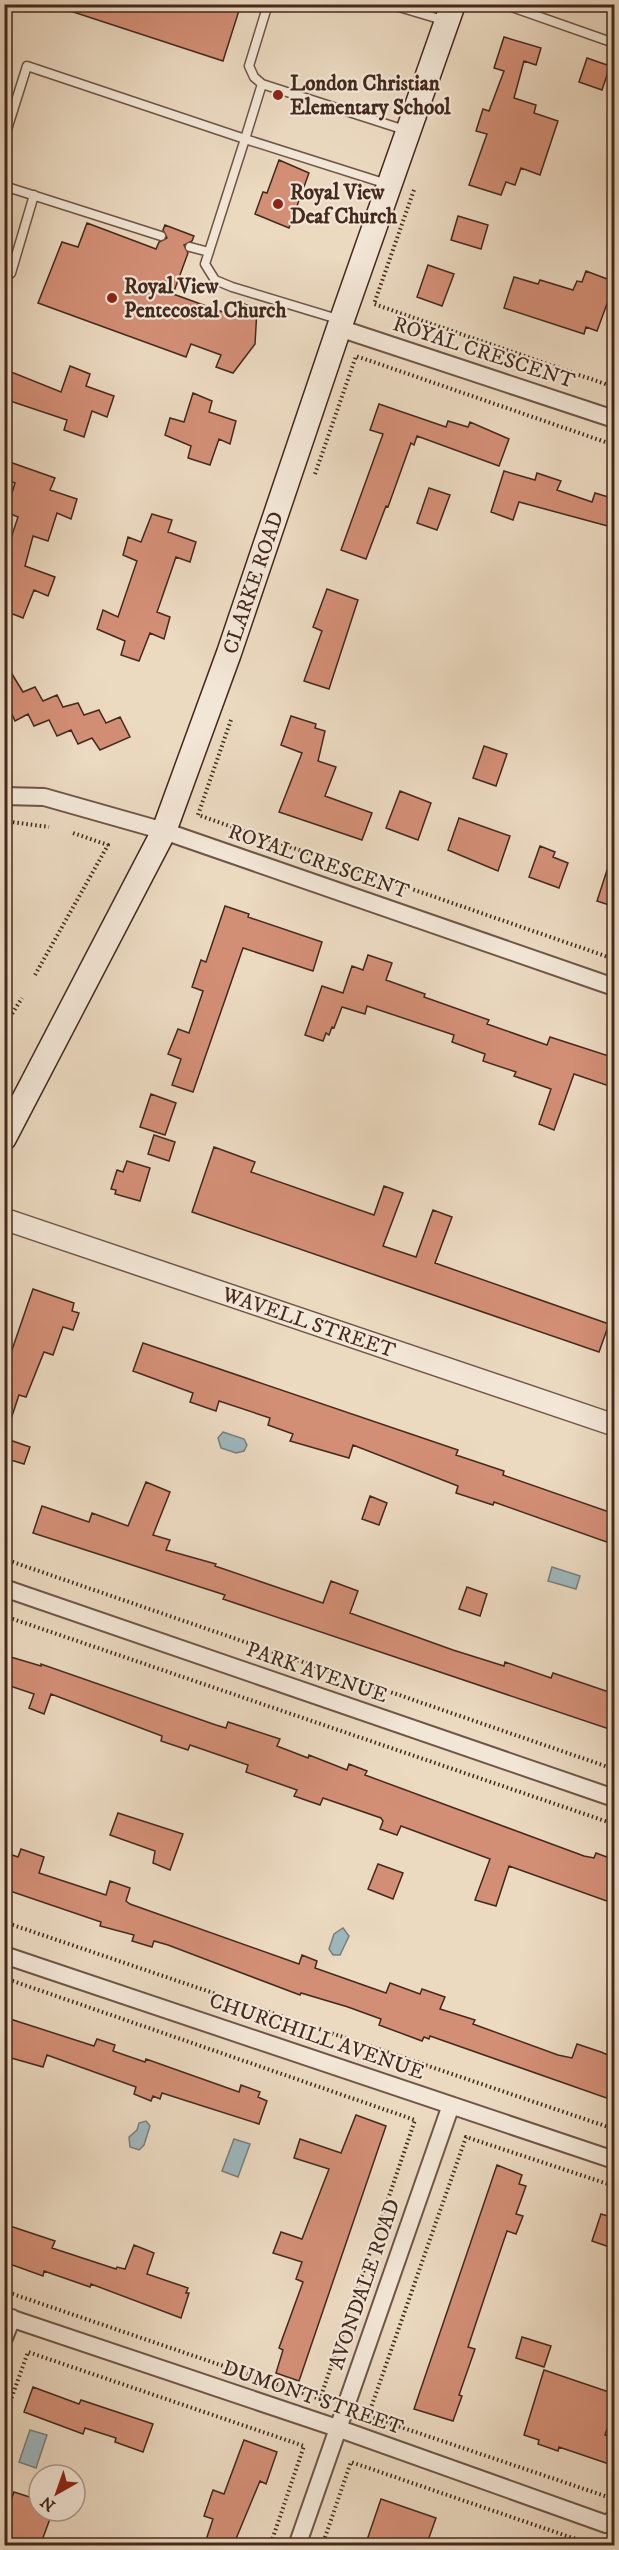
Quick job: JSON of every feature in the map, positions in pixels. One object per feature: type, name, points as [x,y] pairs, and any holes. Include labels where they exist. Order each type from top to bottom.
[{"type":"main road","name":"CLARKE ROAD","points":[[4,1138],[164,831],[229,653],[340,324],[450,13]]},
{"type":"street","name":"ROYAL CRESCENT","points":[[340,324],[615,419]]},
{"type":"street","name":"ROYAL CRESCENT","points":[[4,796],[44,797],[164,831],[615,987]]},
{"type":"street","name":"WAVELL STREET","points":[[4,1219],[615,1425]]},
{"type":"street","name":"PARK AVENUE","points":[[4,1588],[615,1798]]},
{"type":"street","name":"CHURCHILL AVENUE","points":[[4,1955],[615,2160]]},
{"type":"street","name":"AVONDALE ROAD","points":[[297,2546],[451,2105]]},
{"type":"street","name":"DUMONT STREET","points":[[8,2317],[610,2522]]},
{"type":"street","points":[[4,2338],[8,2317]]},
{"type":"lane","points":[[268,4],[249,66],[254,77],[262,84],[408,131]]},
{"type":"lane","points":[[389,4],[450,13]]},
{"type":"lane","points":[[503,4],[615,43]]},
{"type":"lane","points":[[4,140],[27,66],[389,185]]},
{"type":"lane","points":[[262,84],[205,264],[215,280],[340,324]]},
{"type":"lane","points":[[4,186],[161,236]]},
{"type":"lane","points":[[4,278],[11,273],[34,195]]},
{"type":"lane","points":[[190,247],[209,252]]},
{"type":"path","points":[[416,183],[374,304],[615,387]]},
{"type":"path","points":[[314,479],[356,356],[615,445]]},
{"type":"path","points":[[232,714],[198,815],[615,959]]},
{"type":"path","points":[[4,821],[49,827]]},
{"type":"path","points":[[35,975],[108,845],[73,833]]},
{"type":"path","points":[[5,1025],[22,998]]},
{"type":"path","points":[[4,1559],[615,1768]]},
{"type":"path","points":[[4,1616],[615,1824]]},
{"type":"path","points":[[4,1922],[615,2129]]},
{"type":"path","points":[[4,1978],[415,2120],[320,2399],[4,2290]]},
{"type":"path","points":[[605,2496],[368,2416],[466,2137],[615,2186]]},
{"type":"path","points":[[4,2419],[28,2352],[304,2446],[270,2546]]},
{"type":"path","points":[[322,2546],[351,2462],[596,2546]]},
{"type":"water","points":[[223,1432],[244,1439],[247,1445],[244,1451],[236,1453],[221,1448],[218,1438]]},
{"type":"water","points":[[552,1567],[580,1576],[576,1589],[548,1581]]},
{"type":"water","points":[[343,1928],[349,1936],[340,1955],[333,1955],[329,1949],[334,1934]]},
{"type":"water","points":[[146,2121],[150,2126],[144,2145],[139,2150],[130,2147],[129,2137],[137,2130],[139,2123]]},
{"type":"water","points":[[234,2139],[250,2144],[238,2177],[222,2171]]},
{"type":"water","points":[[30,2430],[47,2435],[38,2463],[27,2465],[19,2462]]},
{"type":"building","points":[[62,4],[241,4],[223,61],[61,8]]},
{"type":"building","points":[[504,37],[541,48],[536,65],[524,61],[514,98],[536,105],[534,113],[558,121],[540,175],[521,168],[515,185],[506,182],[501,195],[469,185],[487,134],[476,131],[483,109],[489,111],[504,71],[494,68]]},
{"type":"building","points":[[587,58],[610,66],[602,90],[579,82]]},
{"type":"building","name":"Royal View Deaf Church","points":[[279,160],[309,173],[289,228],[255,214],[263,192],[267,193]]},
{"type":"building","points":[[458,216],[488,225],[481,249],[451,240]]},
{"type":"building","name":"Royal View Pentecostal Church","points":[[87,223],[156,249],[159,242],[167,238],[163,230],[165,225],[194,236],[192,241],[184,245],[188,253],[173,294],[234,316],[239,302],[257,309],[255,344],[233,373],[216,367],[221,355],[191,344],[186,357],[38,303],[62,242],[78,247]]},
{"type":"building","points":[[428,265],[454,274],[442,306],[417,297]]},
{"type":"building","points":[[586,271],[615,282],[597,331],[586,327],[584,334],[504,308],[514,277],[538,284],[540,280],[573,290],[577,281],[582,282]]},
{"type":"building","points":[[70,366],[90,374],[86,386],[114,396],[107,417],[92,411],[84,437],[64,430],[67,420],[4,399],[4,369],[61,392]]},
{"type":"building","points":[[193,393],[212,401],[209,412],[236,421],[230,444],[219,439],[210,465],[188,458],[191,446],[165,435],[170,418],[184,422]]},
{"type":"building","points":[[379,404],[446,427],[448,421],[468,427],[470,422],[509,439],[499,466],[417,436],[414,445],[411,443],[366,559],[341,550],[383,434],[370,430]]},
{"type":"building","points":[[4,460],[55,478],[50,490],[77,499],[71,519],[57,513],[48,541],[33,536],[25,566],[55,577],[48,596],[34,590],[23,618],[5,611],[9,600],[4,598],[4,559],[18,517],[6,512],[15,483],[4,479]]},
{"type":"building","points":[[504,471],[535,480],[537,473],[561,481],[557,490],[592,502],[595,493],[615,499],[615,528],[519,502],[513,520],[491,512]]},
{"type":"building","points":[[429,488],[450,495],[437,530],[417,523]]},
{"type":"building","points":[[152,514],[172,520],[168,532],[196,542],[190,562],[176,557],[157,612],[170,617],[164,639],[150,633],[139,661],[121,655],[125,641],[97,629],[103,610],[118,617],[137,561],[123,555],[128,537],[141,542]]},
{"type":"building","points":[[327,589],[358,600],[329,689],[304,681],[322,631],[313,627]]},
{"type":"building","points":[[4,661],[23,692],[35,687],[43,701],[57,695],[63,707],[78,703],[84,715],[99,710],[106,723],[120,717],[130,737],[100,750],[92,738],[78,744],[71,730],[57,736],[49,720],[34,726],[28,714],[15,721],[9,708],[4,709]]},
{"type":"building","points":[[291,716],[316,724],[315,728],[325,731],[318,761],[336,767],[325,796],[372,813],[362,840],[279,812],[302,753],[281,745]]},
{"type":"building","points":[[484,746],[507,754],[496,786],[473,778]]},
{"type":"building","points":[[400,791],[431,803],[418,840],[386,828]]},
{"type":"building","points":[[459,818],[510,836],[498,871],[448,850]]},
{"type":"building","points":[[540,846],[555,852],[553,857],[568,863],[559,888],[529,877]]},
{"type":"building","points":[[611,858],[615,858],[615,907],[597,901]]},
{"type":"building","points":[[225,906],[249,914],[248,917],[322,942],[313,971],[243,948],[193,1092],[172,1085],[181,1059],[168,1054],[178,1029],[189,1033],[203,991],[192,987],[201,960],[206,962]]},
{"type":"building","points":[[368,955],[392,963],[386,980],[425,994],[424,997],[489,1020],[487,1024],[547,1045],[550,1037],[615,1058],[615,1088],[574,1074],[554,1130],[539,1124],[551,1089],[514,1076],[516,1072],[483,1061],[485,1054],[452,1042],[454,1035],[367,1006],[365,1014],[342,1007],[334,1028],[332,1027],[329,1035],[326,1033],[323,1041],[305,1035],[322,986],[343,993],[352,966],[363,970]]},
{"type":"building","points":[[151,1094],[176,1103],[165,1135],[140,1127]]},
{"type":"building","points":[[154,1135],[175,1142],[169,1161],[148,1154]]},
{"type":"building","points":[[214,1147],[255,1162],[251,1172],[374,1215],[384,1186],[403,1193],[383,1246],[416,1257],[433,1210],[452,1217],[435,1263],[609,1324],[599,1352],[192,1212]]},
{"type":"building","points":[[127,1161],[150,1168],[140,1201],[115,1194],[116,1190],[111,1189],[117,1170],[123,1172]]},
{"type":"building","points":[[33,1289],[74,1303],[72,1311],[79,1313],[73,1330],[63,1327],[53,1355],[44,1352],[26,1397],[19,1395],[8,1428],[4,1428],[4,1373]]},
{"type":"building","points":[[143,1343],[458,1450],[456,1455],[504,1471],[503,1475],[615,1514],[615,1545],[494,1502],[493,1505],[456,1493],[458,1486],[353,1445],[349,1458],[290,1441],[293,1434],[268,1425],[270,1418],[219,1401],[216,1411],[190,1402],[193,1393],[133,1371]]},
{"type":"building","points":[[4,1438],[30,1447],[24,1464],[4,1458]]},
{"type":"building","points":[[146,1482],[170,1492],[153,1535],[170,1540],[166,1550],[216,1564],[215,1566],[323,1603],[331,1581],[358,1591],[350,1613],[504,1666],[505,1662],[551,1678],[553,1673],[615,1694],[615,1731],[223,1599],[225,1595],[33,1533],[42,1506],[89,1522],[92,1513],[128,1526]]},
{"type":"building","points":[[370,1496],[387,1503],[379,1525],[362,1519]]},
{"type":"building","points":[[467,1587],[487,1594],[480,1616],[459,1609]]},
{"type":"building","points":[[4,1655],[41,1666],[41,1664],[216,1725],[226,1728],[228,1722],[280,1739],[277,1746],[308,1758],[309,1755],[347,1770],[349,1764],[367,1771],[365,1775],[584,1856],[594,1858],[596,1853],[615,1860],[615,1904],[509,1866],[496,1906],[475,1900],[490,1859],[401,1826],[397,1835],[380,1829],[383,1821],[381,1818],[323,1798],[320,1805],[294,1796],[297,1790],[246,1772],[248,1765],[190,1745],[188,1750],[161,1741],[162,1736],[51,1694],[44,1714],[29,1708],[34,1694],[4,1684]]},
{"type":"building","points":[[118,1813],[183,1834],[170,1870],[153,1863],[155,1851],[110,1835]]},
{"type":"building","points":[[21,1849],[44,1857],[39,1873],[106,1895],[110,1881],[130,1888],[126,1901],[130,1904],[299,1964],[302,1955],[317,1961],[315,1968],[386,1993],[390,1983],[420,1994],[422,1989],[445,1997],[440,2009],[475,2020],[473,2024],[558,2055],[572,2058],[577,2044],[601,2052],[615,2058],[615,2101],[430,2036],[429,2039],[424,2037],[422,2041],[379,2025],[381,2019],[301,1993],[300,1995],[168,1945],[154,1941],[152,1947],[132,1941],[134,1935],[100,1926],[101,1922],[4,1889],[4,1852],[18,1857]]},
{"type":"building","points":[[378,1864],[403,1873],[393,1899],[368,1889]]},
{"type":"building","points":[[4,2017],[94,2046],[97,2039],[115,2045],[113,2051],[145,2062],[146,2059],[239,2092],[241,2085],[260,2092],[258,2097],[267,2101],[259,2124],[162,2093],[160,2099],[153,2096],[151,2101],[134,2094],[136,2087],[47,2055],[43,2067],[4,2056]]},
{"type":"building","points":[[356,2115],[386,2126],[299,2381],[276,2373],[283,2350],[279,2348],[303,2282],[296,2279],[302,2262],[273,2253],[281,2232],[302,2239],[329,2169],[294,2158],[300,2139],[341,2153]]},
{"type":"building","points":[[497,2165],[522,2175],[519,2184],[526,2186],[516,2214],[523,2216],[516,2234],[507,2231],[468,2347],[475,2349],[459,2395],[462,2396],[453,2421],[414,2409]]},
{"type":"building","points":[[601,2214],[615,2218],[615,2249],[592,2241]]},
{"type":"building","points":[[4,2224],[55,2241],[52,2248],[116,2269],[117,2267],[125,2269],[134,2245],[154,2253],[147,2274],[188,2288],[186,2293],[189,2293],[181,2318],[91,2284],[90,2287],[44,2271],[43,2276],[4,2262]]},
{"type":"building","points":[[522,2337],[551,2346],[544,2367],[516,2358]]},
{"type":"building","points":[[544,2370],[615,2394],[615,2406],[605,2435],[615,2438],[609,2464],[559,2447],[558,2451],[538,2444],[539,2440],[524,2435]]},
{"type":"building","points":[[33,2387],[79,2404],[81,2400],[153,2424],[143,2452],[115,2442],[116,2438],[85,2428],[83,2434],[24,2412]]},
{"type":"building","points":[[244,2440],[277,2452],[266,2484],[260,2481],[233,2546],[204,2546],[213,2519],[204,2516],[213,2490],[224,2494]]},
{"type":"building","points":[[14,2492],[27,2496],[27,2523],[48,2523],[40,2546],[4,2546],[4,2519]]},
{"type":"building","points":[[381,2499],[436,2518],[426,2546],[365,2546]]},
{"type":"place","name":"London Christian Elementary School","points":[[278,95]]},
{"type":"place","name":"Royal View Deaf Church","points":[[278,204]]},
{"type":"place","name":"Royal View Pentecostal Church","points":[[112,298]]}]
